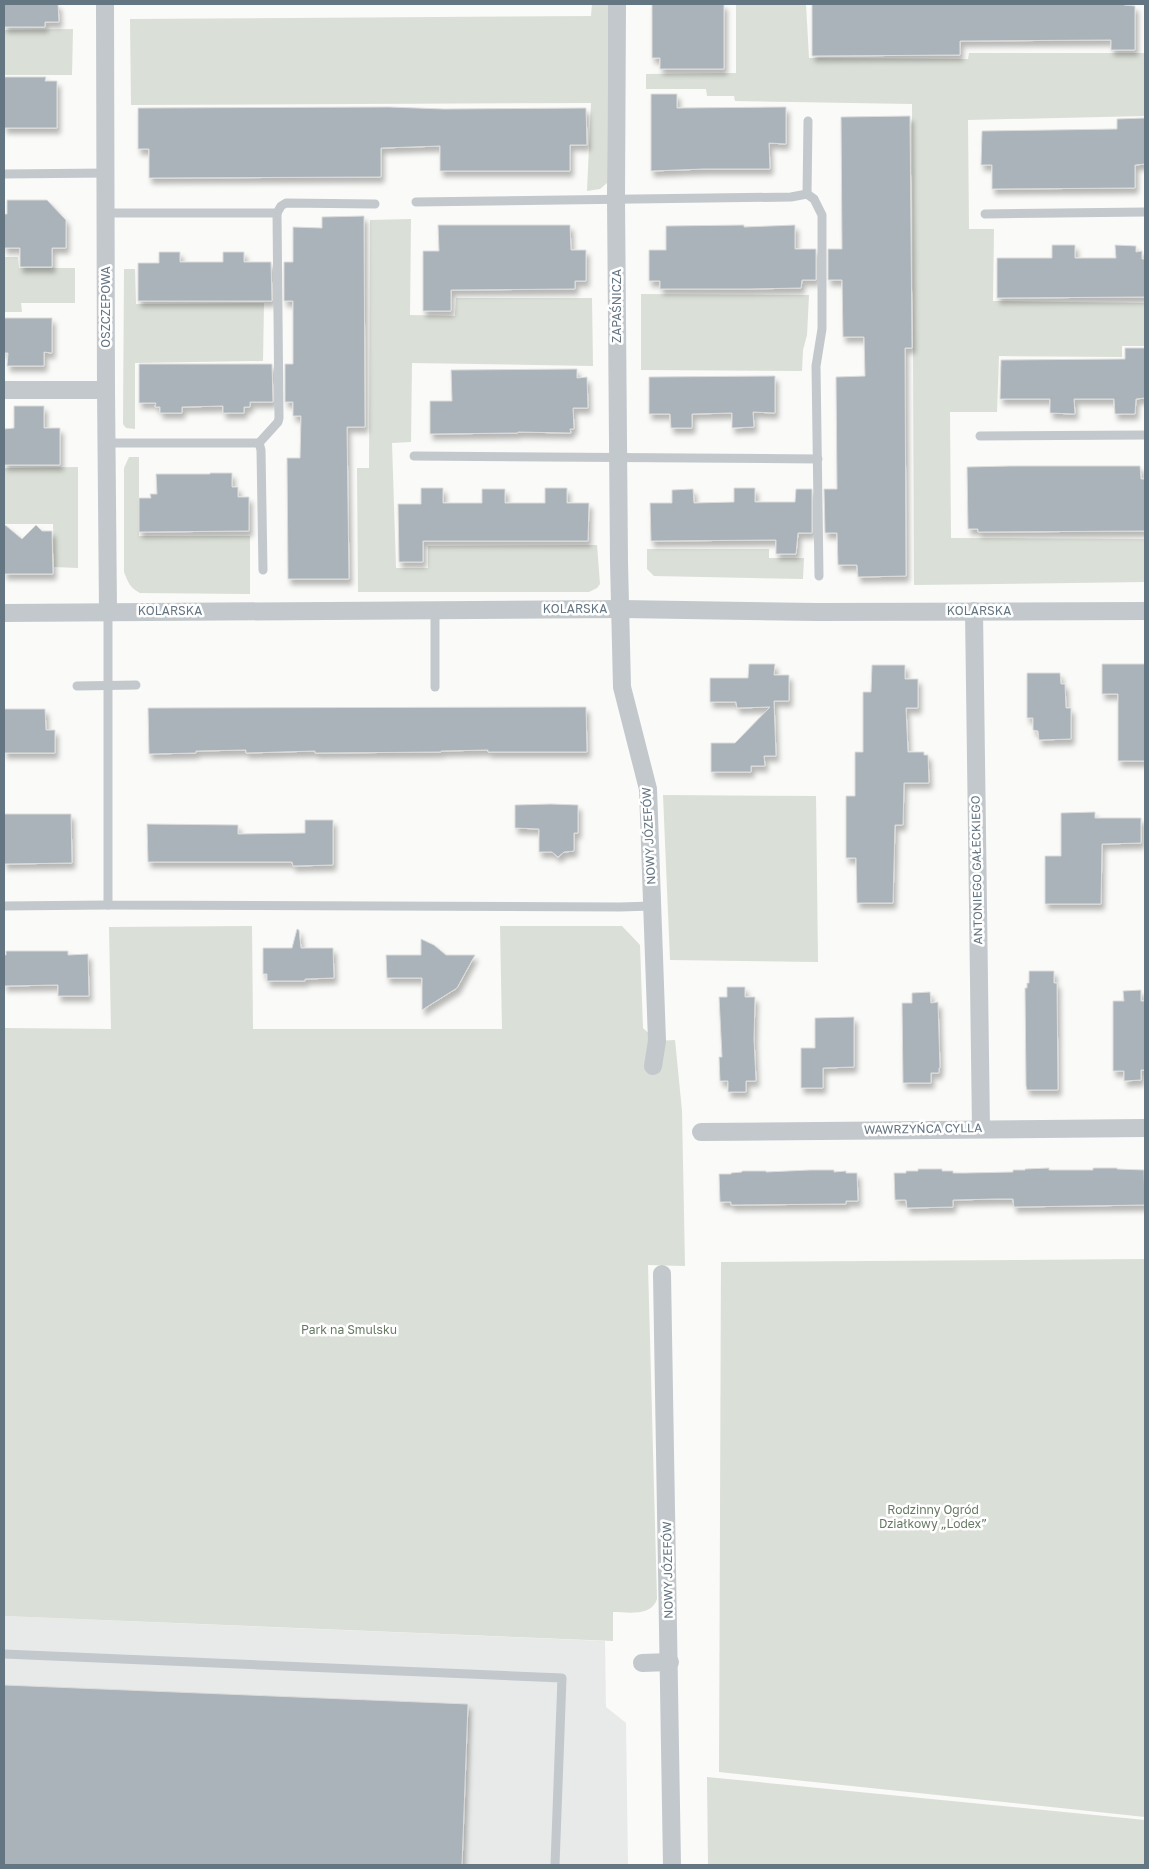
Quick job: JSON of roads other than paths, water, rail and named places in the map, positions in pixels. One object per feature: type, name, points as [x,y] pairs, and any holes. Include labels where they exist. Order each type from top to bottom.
[{"type":"street","name":"OSZCZEPOWA","points":[[105,4],[108,611]]},
{"type":"street","name":"ZAPAŚNICZA","points":[[617,4],[616,200],[621,609]]},
{"type":"street","points":[[4,390],[106,390]]},
{"type":"street","name":"KOLARSKA","points":[[4,613],[621,609],[816,612],[1145,611]]},
{"type":"street","name":"NOWY JÓZEFÓW","points":[[621,609],[622,688],[648,789],[657,1041],[653,1066]]},
{"type":"street","name":"ANTONIEGO GAŁECKIEGO","points":[[974,611],[981,1129]]},
{"type":"street","name":"WAWRZYŃCA CYLLA","points":[[701,1132],[1145,1128]]},
{"type":"street","name":"NOWY JÓZEFÓW","points":[[662,1274],[672,1865]]},
{"type":"street","points":[[642,1662],[670,1662]]},
{"type":"lane","points":[[807,194],[808,122]]},
{"type":"lane","points":[[4,174],[106,173]]},
{"type":"lane","points":[[416,202],[791,197],[807,194],[814,199],[822,215],[822,329],[816,366],[820,576]]},
{"type":"lane","points":[[106,443],[259,443],[278,422],[279,418],[276,213],[286,203],[375,204]]},
{"type":"lane","points":[[985,214],[1145,212]]},
{"type":"lane","points":[[107,213],[276,213]]},
{"type":"lane","points":[[980,436],[1145,435]]},
{"type":"lane","points":[[259,443],[261,450],[263,570]]},
{"type":"lane","points":[[414,456],[818,459]]},
{"type":"lane","points":[[434,687],[435,610]]},
{"type":"lane","points":[[108,611],[108,905]]},
{"type":"lane","points":[[77,686],[136,685]]},
{"type":"lane","points":[[4,906],[652,906]]},
{"type":"lane","points":[[4,1654],[562,1678],[555,1865]]},
{"type":"park label","name":"Park na Smulsku","points":[[349,1330]]},
{"type":"park label","name":"Rodzinny Ogród Działkowy „Lodex”","points":[[933,1517]]}]
